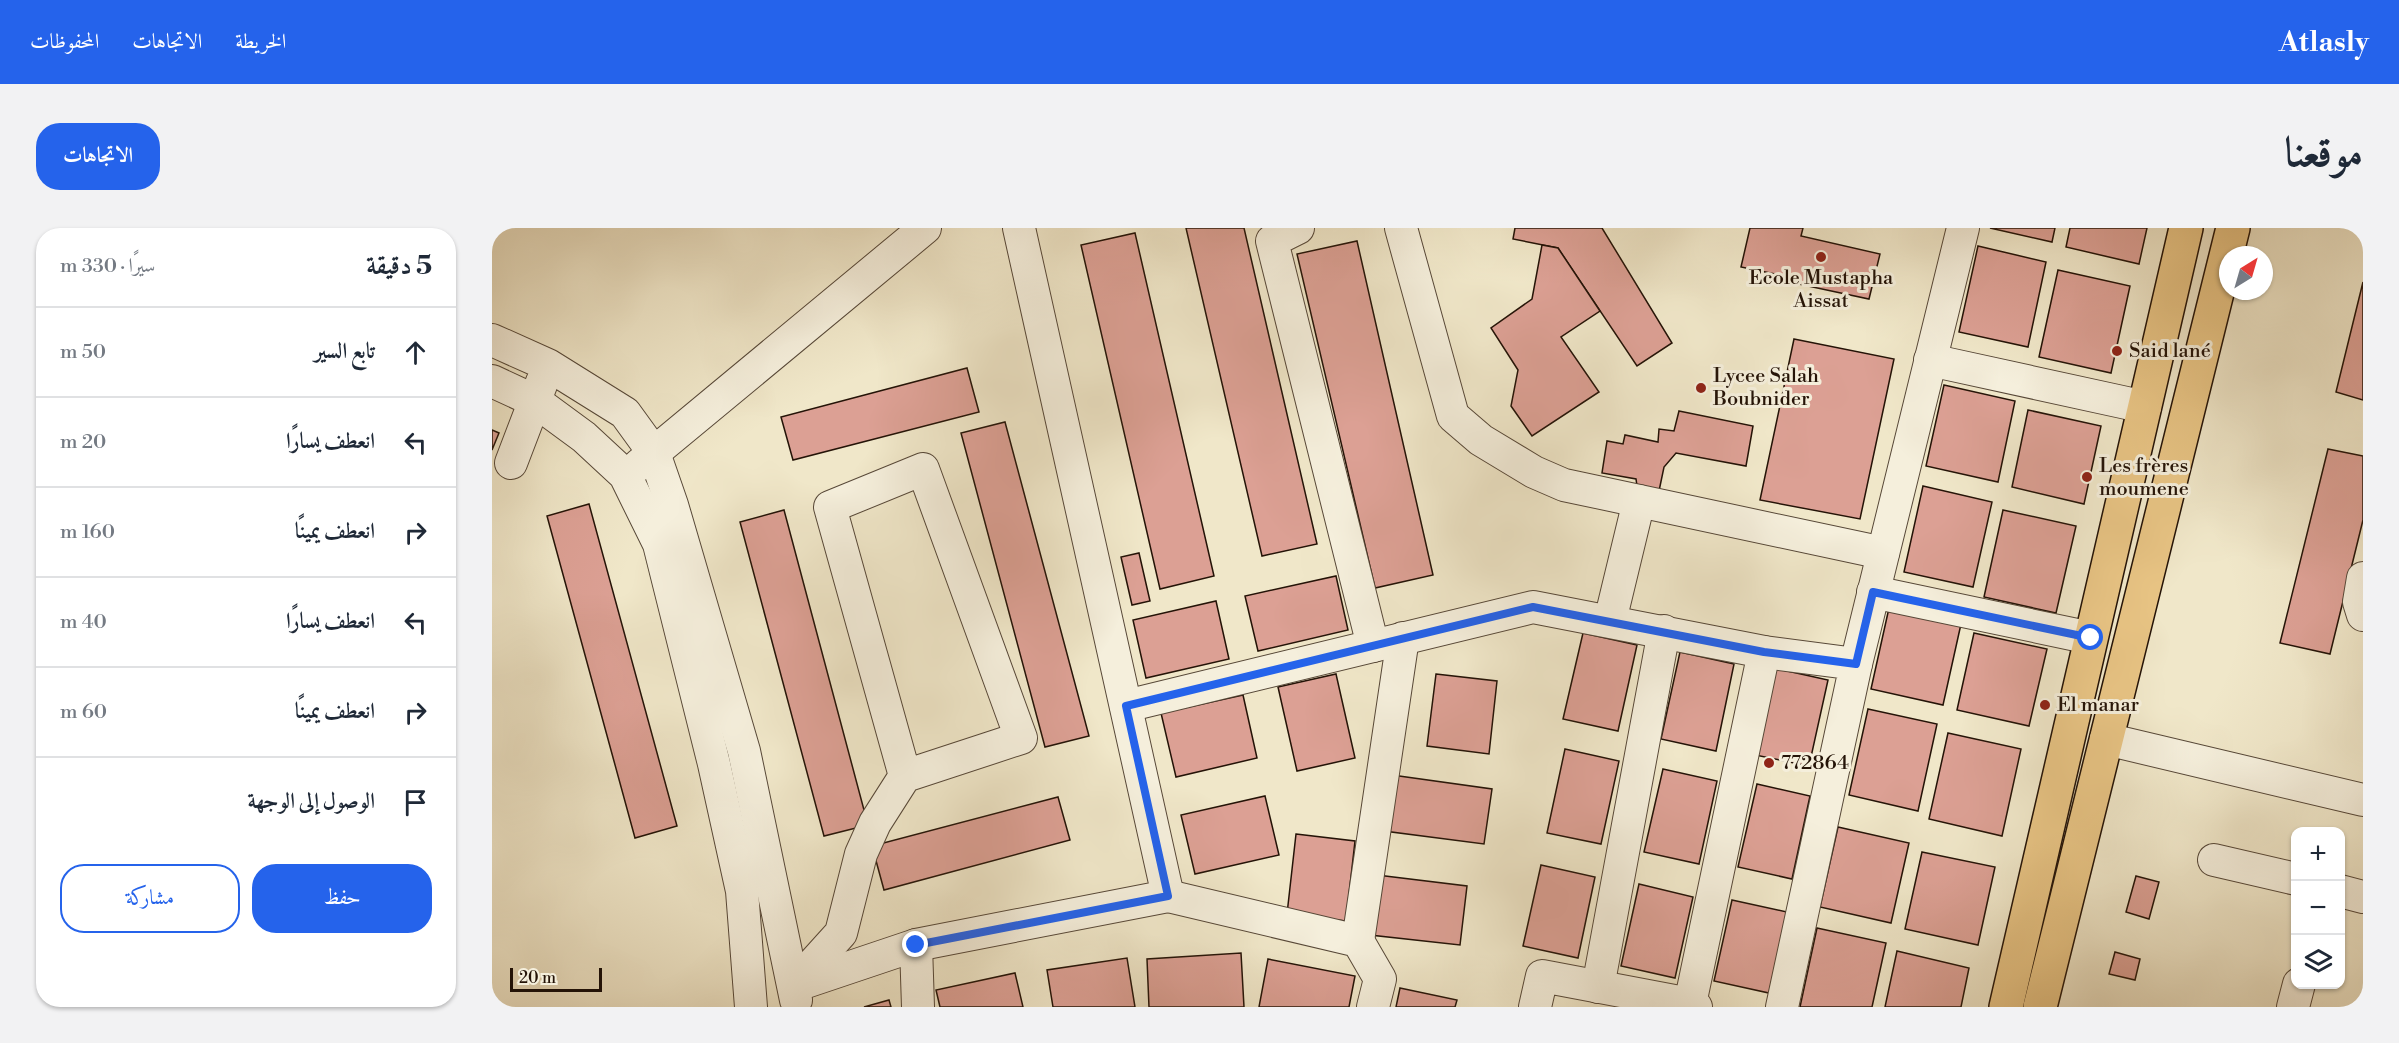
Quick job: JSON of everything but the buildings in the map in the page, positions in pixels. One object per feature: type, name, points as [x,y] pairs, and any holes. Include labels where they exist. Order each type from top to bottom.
[{"type":"main road","points":[[2006,1007],[2186,228]]},
{"type":"main road","points":[[2040,1007],[2233,228]]},
{"type":"street","points":[[625,475],[925,228]]},
{"type":"street","points":[[1019,228],[1168,896]]},
{"type":"street","points":[[1298,228],[1272,241],[1388,642],[1358,941],[1380,979],[1373,1007]]},
{"type":"street","points":[[1401,228],[1453,416],[1481,440],[1534,472],[1564,485],[1883,553]]},
{"type":"street","points":[[1782,1007],[1856,664],[1963,228]]},
{"type":"street","points":[[492,340],[548,365],[625,413],[654,453],[672,505],[744,751],[795,996]]},
{"type":"street","points":[[1930,360],[2145,407]]},
{"type":"street","points":[[511,463],[548,365]]},
{"type":"street","points":[[492,381],[535,401],[584,436],[625,475],[659,544],[714,764],[742,891],[751,1007]]},
{"type":"street","points":[[795,996],[841,933],[861,854],[875,823],[905,776],[1020,738],[923,469],[830,507],[905,776]]},
{"type":"street","points":[[1610,621],[1639,501]]},
{"type":"street","points":[[2363,578],[2359,602],[2363,615]]},
{"type":"street","points":[[1873,592],[2091,638]]},
{"type":"street","points":[[1126,706],[1533,607],[1764,652],[1856,664]]},
{"type":"street","points":[[1598,987],[1664,631]]},
{"type":"street","points":[[1535,1007],[1542,976],[1693,1006],[1764,652]]},
{"type":"street","points":[[2106,739],[2363,800]]},
{"type":"street","points":[[2214,860],[2291,878]]},
{"type":"street","points":[[2345,892],[2363,897]]},
{"type":"street","points":[[795,996],[916,945],[1168,896],[1358,941]]},
{"type":"street","points":[[916,945],[918,1007]]},
{"type":"street","points":[[2294,1007],[2298,989]]},
{"type":"place","name":"Ecole Mustapha Aissat","points":[[1821,257]]},
{"type":"place","name":"Said lané","points":[[2117,351]]},
{"type":"place","name":"Lycee Salah Boubnider","points":[[1701,388]]},
{"type":"place","name":"Les frères moumene","points":[[2087,477]]},
{"type":"place","name":"El manar","points":[[2045,705]]},
{"type":"place","name":"772864","points":[[1769,763]]},
{"type":"route","points":[[916,945],[1168,896],[1126,706],[1533,607],[1764,652],[1856,664],[1873,592],[2091,638]]}]
